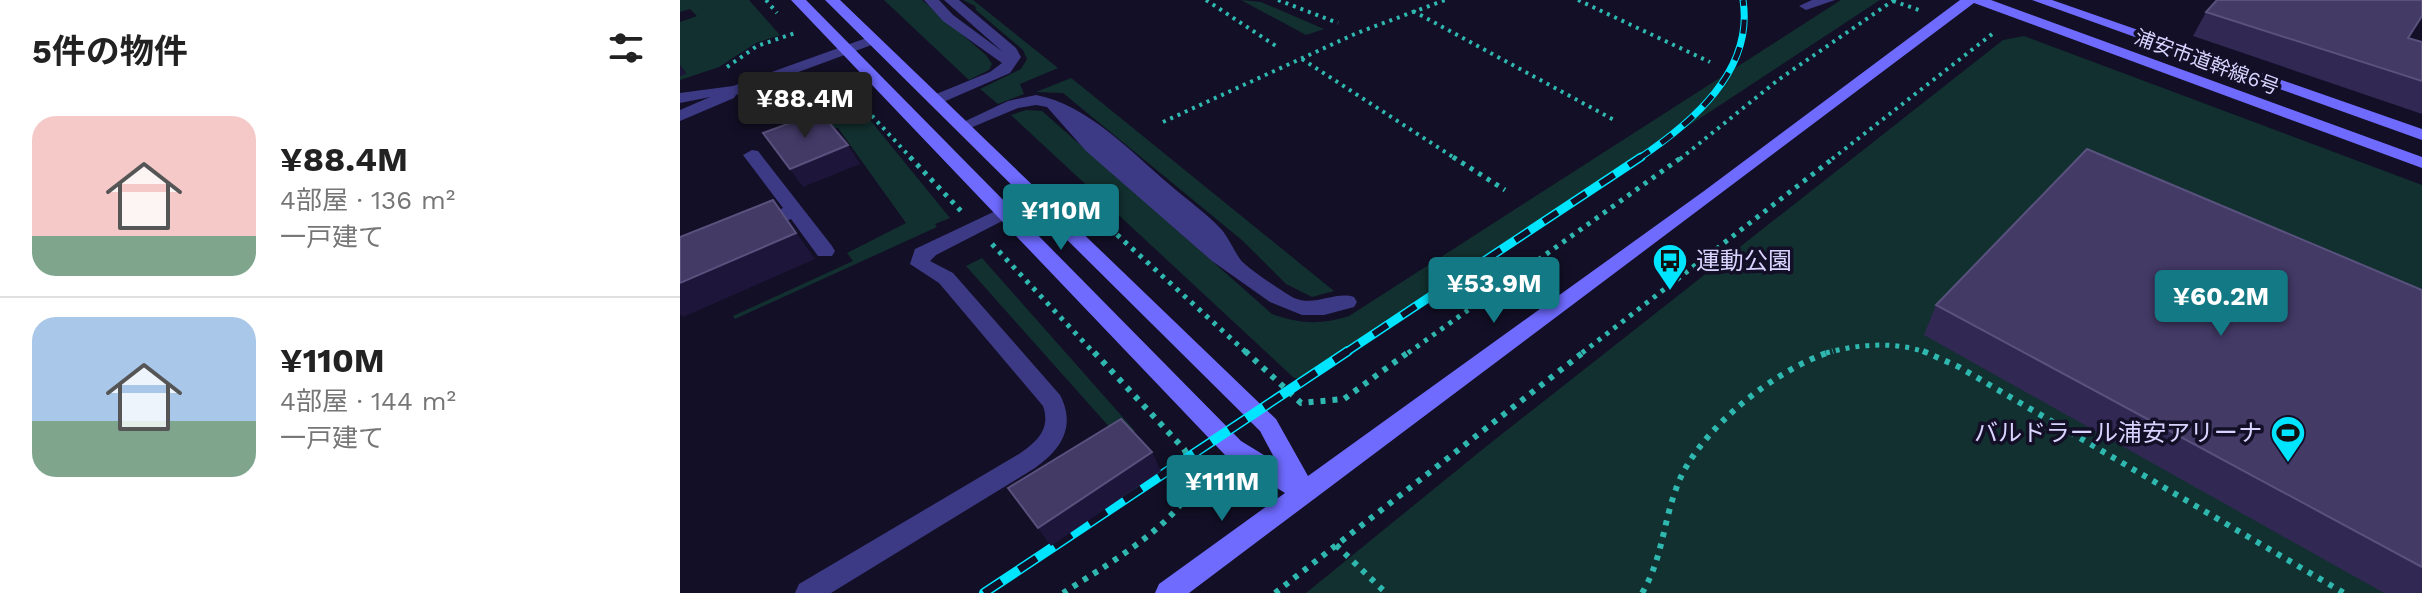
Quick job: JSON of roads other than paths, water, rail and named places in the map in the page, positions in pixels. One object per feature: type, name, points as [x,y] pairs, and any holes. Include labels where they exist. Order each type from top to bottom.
[{"type":"street","points":[[798,0],[1233,448],[1305,493]]},
{"type":"street","points":[[832,0],[1268,425],[1305,493]]},
{"type":"street","points":[[1168,593],[1969,0]]},
{"type":"street","name":"浦安市道幹線6号","points":[[1978,0],[2422,163]]},
{"type":"street","name":"浦安市道幹線6号","points":[[2039,0],[2422,135]]},
{"type":"lane","points":[[931,0],[948,18],[1009,64]]},
{"type":"lane","points":[[935,100],[995,75],[1013,57],[1011,51],[951,0]]},
{"type":"lane","points":[[1806,6],[1828,0]]},
{"type":"lane","points":[[680,98],[735,90],[872,40]]},
{"type":"lane","points":[[680,116],[721,101],[735,90]]},
{"type":"lane","points":[[963,126],[1014,104],[1036,100],[1052,103],[1092,147],[1219,256],[1235,263],[1285,303],[1315,309],[1347,302]]},
{"type":"lane","points":[[752,155],[825,251]]},
{"type":"lane","points":[[736,236],[792,211]]},
{"type":"lane","points":[[808,593],[1027,461],[1047,446],[1055,434],[1058,414],[1052,401],[946,278],[920,264],[922,254],[1004,213]]},
{"type":"railway","points":[[1638,159],[1698,112],[1729,72],[1739,50],[1744,26],[1743,0]]},
{"type":"railway","points":[[1345,353],[1638,159]]},
{"type":"railway","points":[[984,593],[1348,351]]},
{"type":"place","name":"運動公園","points":[[1670,292]]},
{"type":"place","name":"バルドラール浦安アリーナ","points":[[2288,464]]}]
